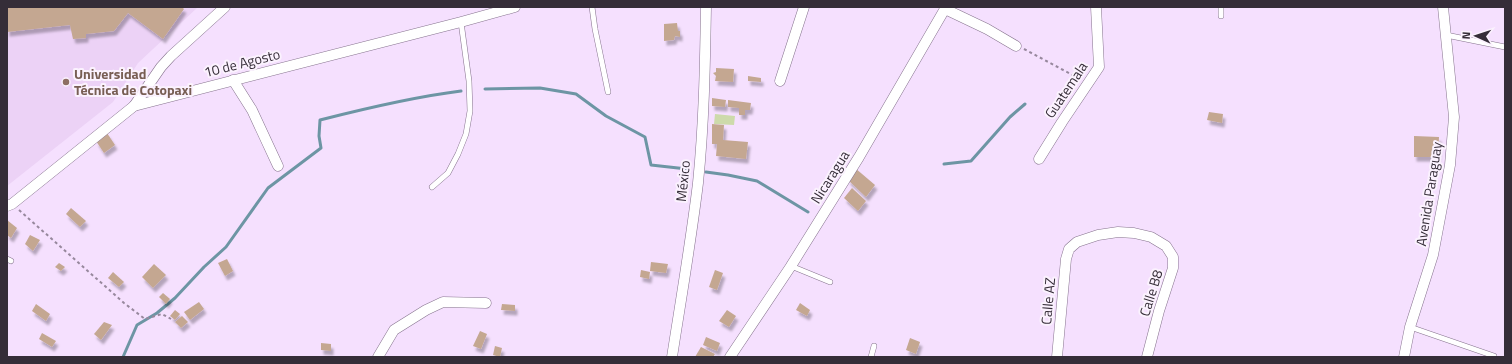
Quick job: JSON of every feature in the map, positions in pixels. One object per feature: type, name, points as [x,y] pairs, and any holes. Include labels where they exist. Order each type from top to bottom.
[{"type":"street","name":"10 de Agosto","points":[[10,205],[134,106],[515,7]]},
{"type":"street","name":"México","points":[[672,357],[691,236],[698,176],[702,127],[706,7]]},
{"type":"street","points":[[780,81],[804,7]]},
{"type":"street","name":"Guatemala","points":[[1038,160],[1099,68],[1096,7]]},
{"type":"street","name":"Avenida Paraguay","points":[[1404,357],[1410,327],[1433,255],[1450,165],[1454,117],[1442,7]]},
{"type":"street","points":[[134,106],[171,56],[223,8]]},
{"type":"street","points":[[946,8],[1016,46]]},
{"type":"street","name":"Nicaragua","points":[[730,357],[791,266],[859,157],[946,8]]},
{"type":"street","points":[[233,80],[252,110],[278,166]]},
{"type":"street","name":"Calle B8","points":[[1069,249],[1077,242],[1098,235],[1118,232],[1134,233],[1151,237],[1166,246],[1173,257],[1173,268],[1159,311],[1147,357]]},
{"type":"street","name":"Calle AZ","points":[[1057,357],[1066,259],[1069,249]]},
{"type":"street","points":[[378,357],[394,330],[426,310],[443,302],[486,303]]},
{"type":"lane","points":[[592,7],[608,92]]},
{"type":"lane","points":[[1221,7],[1221,16]]},
{"type":"lane","points":[[432,188],[448,173],[466,134],[470,112],[469,81],[462,22]]},
{"type":"lane","points":[[1446,35],[1505,47]]},
{"type":"lane","points":[[791,266],[830,282]]},
{"type":"lane","points":[[1410,327],[1494,356]]},
{"type":"lane","points":[[872,357],[874,346]]},
{"type":"path","points":[[1030,51],[1088,84]]},
{"type":"path","points":[[10,205],[124,304],[145,319],[162,314],[171,319]]},
{"type":"shaded area","name":"Universidad Técnica de Cotopaxi","points":[[7,7],[198,7],[138,63],[113,102],[7,186]]},
{"type":"green space","points":[[715,114],[735,116],[734,125],[714,124]]},
{"type":"building","points":[[7,7],[182,7],[184,9],[163,39],[128,13],[114,31],[86,34],[86,38],[73,39],[70,25],[7,32]]},
{"type":"building","points":[[677,23],[678,31],[680,31],[680,37],[675,36],[674,40],[664,41],[664,24]]},
{"type":"building","points":[[716,68],[734,69],[733,82],[715,81],[716,76],[713,73],[716,72]]},
{"type":"building","points":[[748,76],[761,78],[761,82],[748,81]]},
{"type":"building","points":[[712,98],[726,100],[725,107],[712,106]]},
{"type":"building","points":[[728,100],[751,103],[750,110],[745,110],[745,115],[739,115],[739,108],[728,107]]},
{"type":"building","points":[[1209,112],[1223,114],[1222,123],[1207,120]]},
{"type":"building","points":[[712,124],[724,125],[723,140],[748,142],[746,159],[716,156],[717,144],[712,144]]},
{"type":"building","points":[[107,133],[115,145],[104,153],[96,141]]},
{"type":"building","points":[[1414,136],[1439,137],[1438,157],[1414,157]]},
{"type":"building","points":[[855,168],[875,185],[866,197],[848,180]]},
{"type":"building","points":[[852,188],[866,201],[858,211],[844,198]]},
{"type":"building","points":[[71,208],[86,221],[80,227],[66,214]]},
{"type":"building","points":[[7,220],[17,228],[11,238],[7,235]]},
{"type":"building","points":[[30,235],[40,240],[33,251],[25,244]]},
{"type":"building","points":[[227,259],[233,271],[225,276],[218,263]]},
{"type":"building","points":[[651,262],[668,264],[666,273],[650,271]]},
{"type":"building","points":[[59,263],[65,267],[61,271],[55,267]]},
{"type":"building","points":[[154,264],[166,275],[153,288],[142,277]]},
{"type":"building","points":[[641,270],[650,272],[649,279],[640,277]]},
{"type":"building","points":[[715,270],[723,273],[717,290],[709,287]]},
{"type":"building","points":[[113,272],[124,282],[119,287],[108,278]]},
{"type":"building","points":[[163,293],[170,299],[166,304],[159,297]]},
{"type":"building","points":[[199,302],[204,309],[190,320],[184,312]]},
{"type":"building","points":[[800,303],[810,310],[807,316],[796,310]]},
{"type":"building","points":[[36,304],[50,314],[46,321],[32,311]]},
{"type":"building","points":[[502,304],[515,305],[515,311],[501,310]]},
{"type":"building","points":[[175,310],[180,314],[175,320],[170,316]]},
{"type":"building","points":[[727,310],[736,316],[729,327],[719,321]]},
{"type":"building","points":[[182,316],[188,322],[181,328],[175,322]]},
{"type":"building","points":[[104,322],[112,325],[101,340],[94,334]]},
{"type":"building","points":[[480,331],[487,334],[481,349],[473,346]]},
{"type":"building","points":[[42,333],[56,341],[52,347],[39,339]]},
{"type":"building","points":[[706,337],[720,343],[717,351],[703,345]]},
{"type":"building","points":[[910,338],[920,342],[916,354],[906,350]]},
{"type":"building","points":[[321,343],[331,344],[331,351],[321,350]]},
{"type":"building","points":[[495,346],[502,348],[500,357],[493,355]]},
{"type":"building","points":[[701,347],[715,354],[713,357],[695,357]]},
{"type":"waterway","points":[[485,89],[540,88],[576,94],[606,116],[645,137],[651,165],[687,169]]},
{"type":"waterway","points":[[123,357],[137,325],[157,313],[175,298],[204,267],[226,247],[268,188],[321,148],[319,136],[320,120],[390,103],[461,91]]},
{"type":"waterway","points":[[944,164],[971,161],[1010,117],[1025,104]]},
{"type":"waterway","points":[[706,172],[757,181],[808,212]]},
{"type":"place","name":"Universidad Técnica de Cotopaxi","points":[[66,82]]}]
